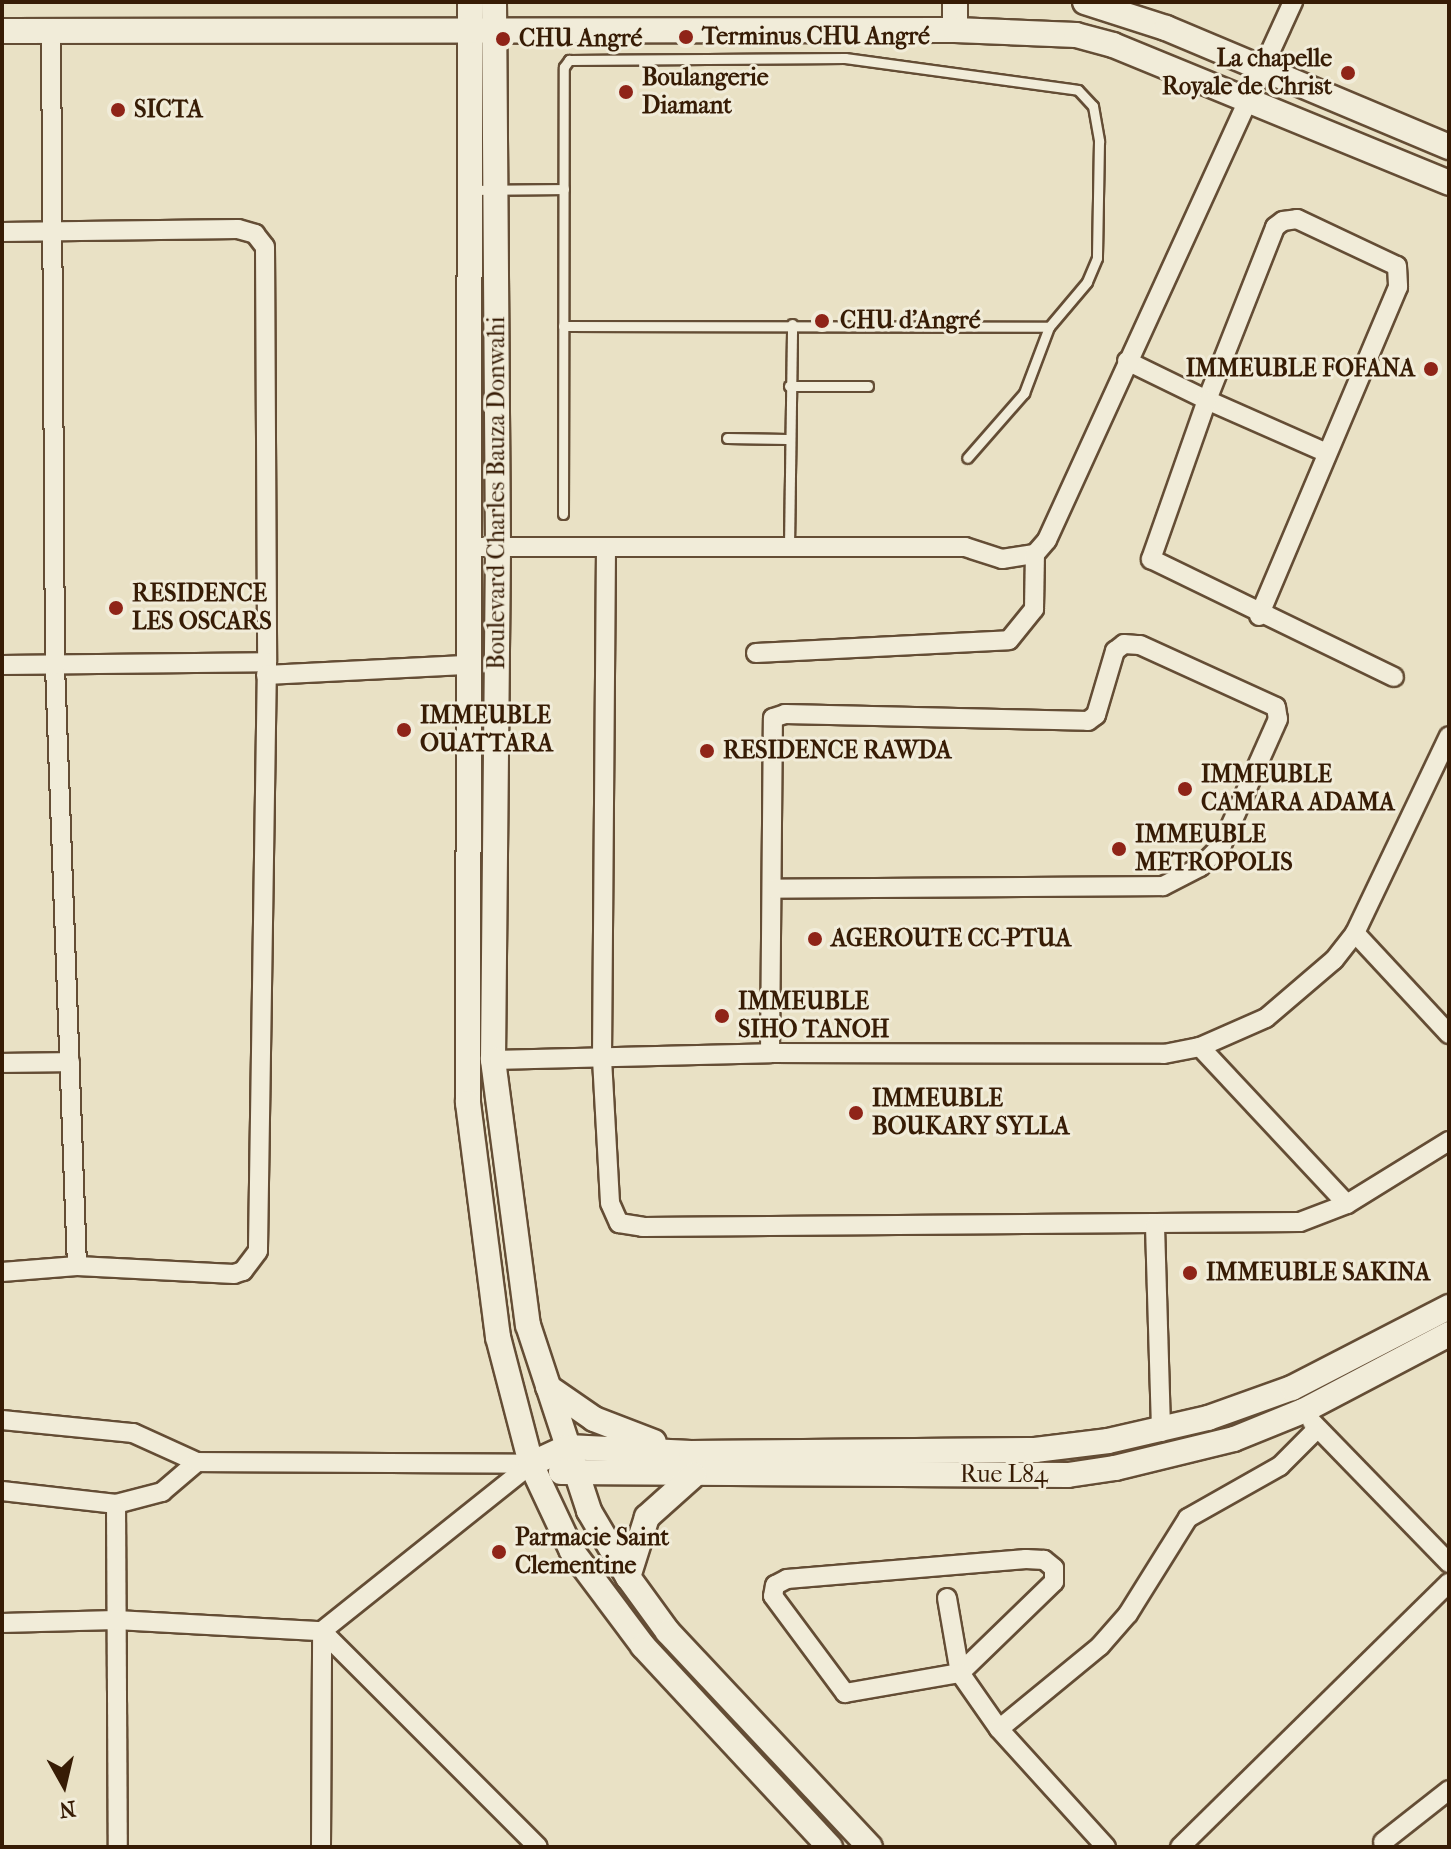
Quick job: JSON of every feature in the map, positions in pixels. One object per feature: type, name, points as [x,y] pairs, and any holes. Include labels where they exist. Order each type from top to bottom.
[{"type":"main road","points":[[470,2],[483,31]]},
{"type":"main road","points":[[483,31],[494,2]]},
{"type":"main road","points":[[955,2],[955,30]]},
{"type":"main road","points":[[1085,2],[1166,28],[1449,147]]},
{"type":"main road","points":[[2,31],[955,30],[1076,35],[1113,45],[1449,183]]},
{"type":"main road","name":"Boulevard Charles Bauza Donwahi","points":[[483,31],[471,190],[465,665],[468,1103],[498,1337],[531,1464],[572,1551],[643,1646],[830,1847]]},
{"type":"main road","name":"Boulevard Charles Bauza Donwahi","points":[[483,31],[498,190],[493,1060],[520,1278],[575,1476],[628,1577],[668,1632],[870,1847]]},
{"type":"main road","points":[[531,1464],[567,1447],[692,1464],[1035,1450],[1161,1432],[1292,1388],[1449,1307]]},
{"type":"main road","name":"Rue L84","points":[[531,1464],[575,1476],[692,1464],[1068,1475],[1165,1458],[1310,1420],[1449,1334]]},
{"type":"main road","points":[[548,1387],[594,1419],[692,1464]]},
{"type":"main road","points":[[628,1577],[647,1517],[692,1464]]},
{"type":"street","points":[[756,653],[1009,640],[1034,609],[1035,554],[1047,540],[1293,2]]},
{"type":"street","points":[[51,31],[55,665],[77,1266]]},
{"type":"street","points":[[1259,616],[1398,287],[1397,266],[1297,219],[1275,227],[1207,400],[1151,559],[1259,616],[1394,677]]},
{"type":"street","points":[[2,232],[238,229],[255,234],[265,247],[267,669],[258,1251],[234,1274],[77,1266],[2,1272]]},
{"type":"street","points":[[1127,361],[1327,453]]},
{"type":"street","points":[[467,547],[965,547],[1002,559],[1035,554]]},
{"type":"street","points":[[606,549],[602,1059],[610,1203],[619,1223],[643,1227],[1155,1226],[1300,1222],[1347,1204],[1449,1141]]},
{"type":"street","points":[[770,1053],[773,718],[785,714],[1088,721],[1096,715],[1115,651],[1124,644],[1140,645],[1276,707],[1278,719],[1222,845],[1200,867],[1163,886],[773,889]]},
{"type":"street","points":[[2,665],[267,669],[465,665]]},
{"type":"street","points":[[493,1060],[770,1053],[1164,1054],[1200,1047],[1266,1018],[1334,960],[1355,933],[1447,746]]},
{"type":"street","points":[[1355,933],[1449,1034]]},
{"type":"street","points":[[1200,1047],[1347,1204]]},
{"type":"street","points":[[2,1063],[70,1062]]},
{"type":"street","points":[[1155,1226],[1161,1432]]},
{"type":"street","points":[[2,1420],[133,1433],[197,1462],[531,1464]]},
{"type":"street","points":[[999,1729],[1100,1646],[1128,1614],[1188,1518],[1280,1466],[1310,1420],[1449,1563]]},
{"type":"street","points":[[2,1491],[116,1504],[162,1492],[197,1462]]},
{"type":"street","points":[[2,1623],[116,1620],[322,1631],[531,1464]]},
{"type":"street","points":[[116,1504],[118,1847]]},
{"type":"street","points":[[1026,1559],[1044,1560],[1054,1568],[1054,1582],[960,1673],[845,1693],[773,1596],[775,1585],[787,1579],[1026,1559]]},
{"type":"street","points":[[1180,1847],[1449,1583]]},
{"type":"street","points":[[947,1598],[960,1673],[999,1729],[1106,1847]]},
{"type":"street","points":[[322,1631],[521,1839],[538,1847]]},
{"type":"street","points":[[321,1847],[322,1631]]},
{"type":"street","points":[[1383,1845],[1449,1790]]},
{"type":"lane","points":[[563,514],[564,67],[569,60],[845,58],[1078,90],[1093,106],[1099,141],[1101,229],[1087,282],[1049,327],[1024,393],[967,458]]},
{"type":"lane","points":[[471,190],[564,189]]},
{"type":"lane","points":[[563,326],[792,324],[1049,327]]},
{"type":"lane","points":[[789,547],[787,439],[792,324]]},
{"type":"lane","points":[[789,386],[868,386]]},
{"type":"lane","points":[[727,438],[787,439]]},
{"type":"place","name":"Terminus CHU Angré","points":[[686,37]]},
{"type":"place","name":"CHU Angré","points":[[503,39]]},
{"type":"place","name":"La chapelle Royale de Christ","points":[[1348,73]]},
{"type":"place","name":"Boulangerie Diamant","points":[[626,92]]},
{"type":"place","name":"SICTA","points":[[118,110]]},
{"type":"place","name":"CHU d'Angré","points":[[822,321]]},
{"type":"place","name":"IMMEUBLE FOFANA","points":[[1431,369]]},
{"type":"place","name":"RESIDENCE LES OSCARS","points":[[116,608]]},
{"type":"place","name":"IMMEUBLE OUATTARA","points":[[404,730]]},
{"type":"place","name":"RESIDENCE RAWDA","points":[[707,751]]},
{"type":"place","name":"IMMEUBLE CAMARA ADAMA","points":[[1185,789]]},
{"type":"place","name":"IMMEUBLE METROPOLIS","points":[[1119,849]]},
{"type":"place","name":"AGEROUTE CC-PTUA","points":[[815,939]]},
{"type":"place","name":"IMMEUBLE SIHO TANOH","points":[[722,1016]]},
{"type":"place","name":"IMMEUBLE BOUKARY SYLLA","points":[[856,1113]]},
{"type":"place","name":"IMMEUBLE SAKINA","points":[[1190,1273]]},
{"type":"place","name":"Parmacie Saint Clementine","points":[[499,1552]]}]
